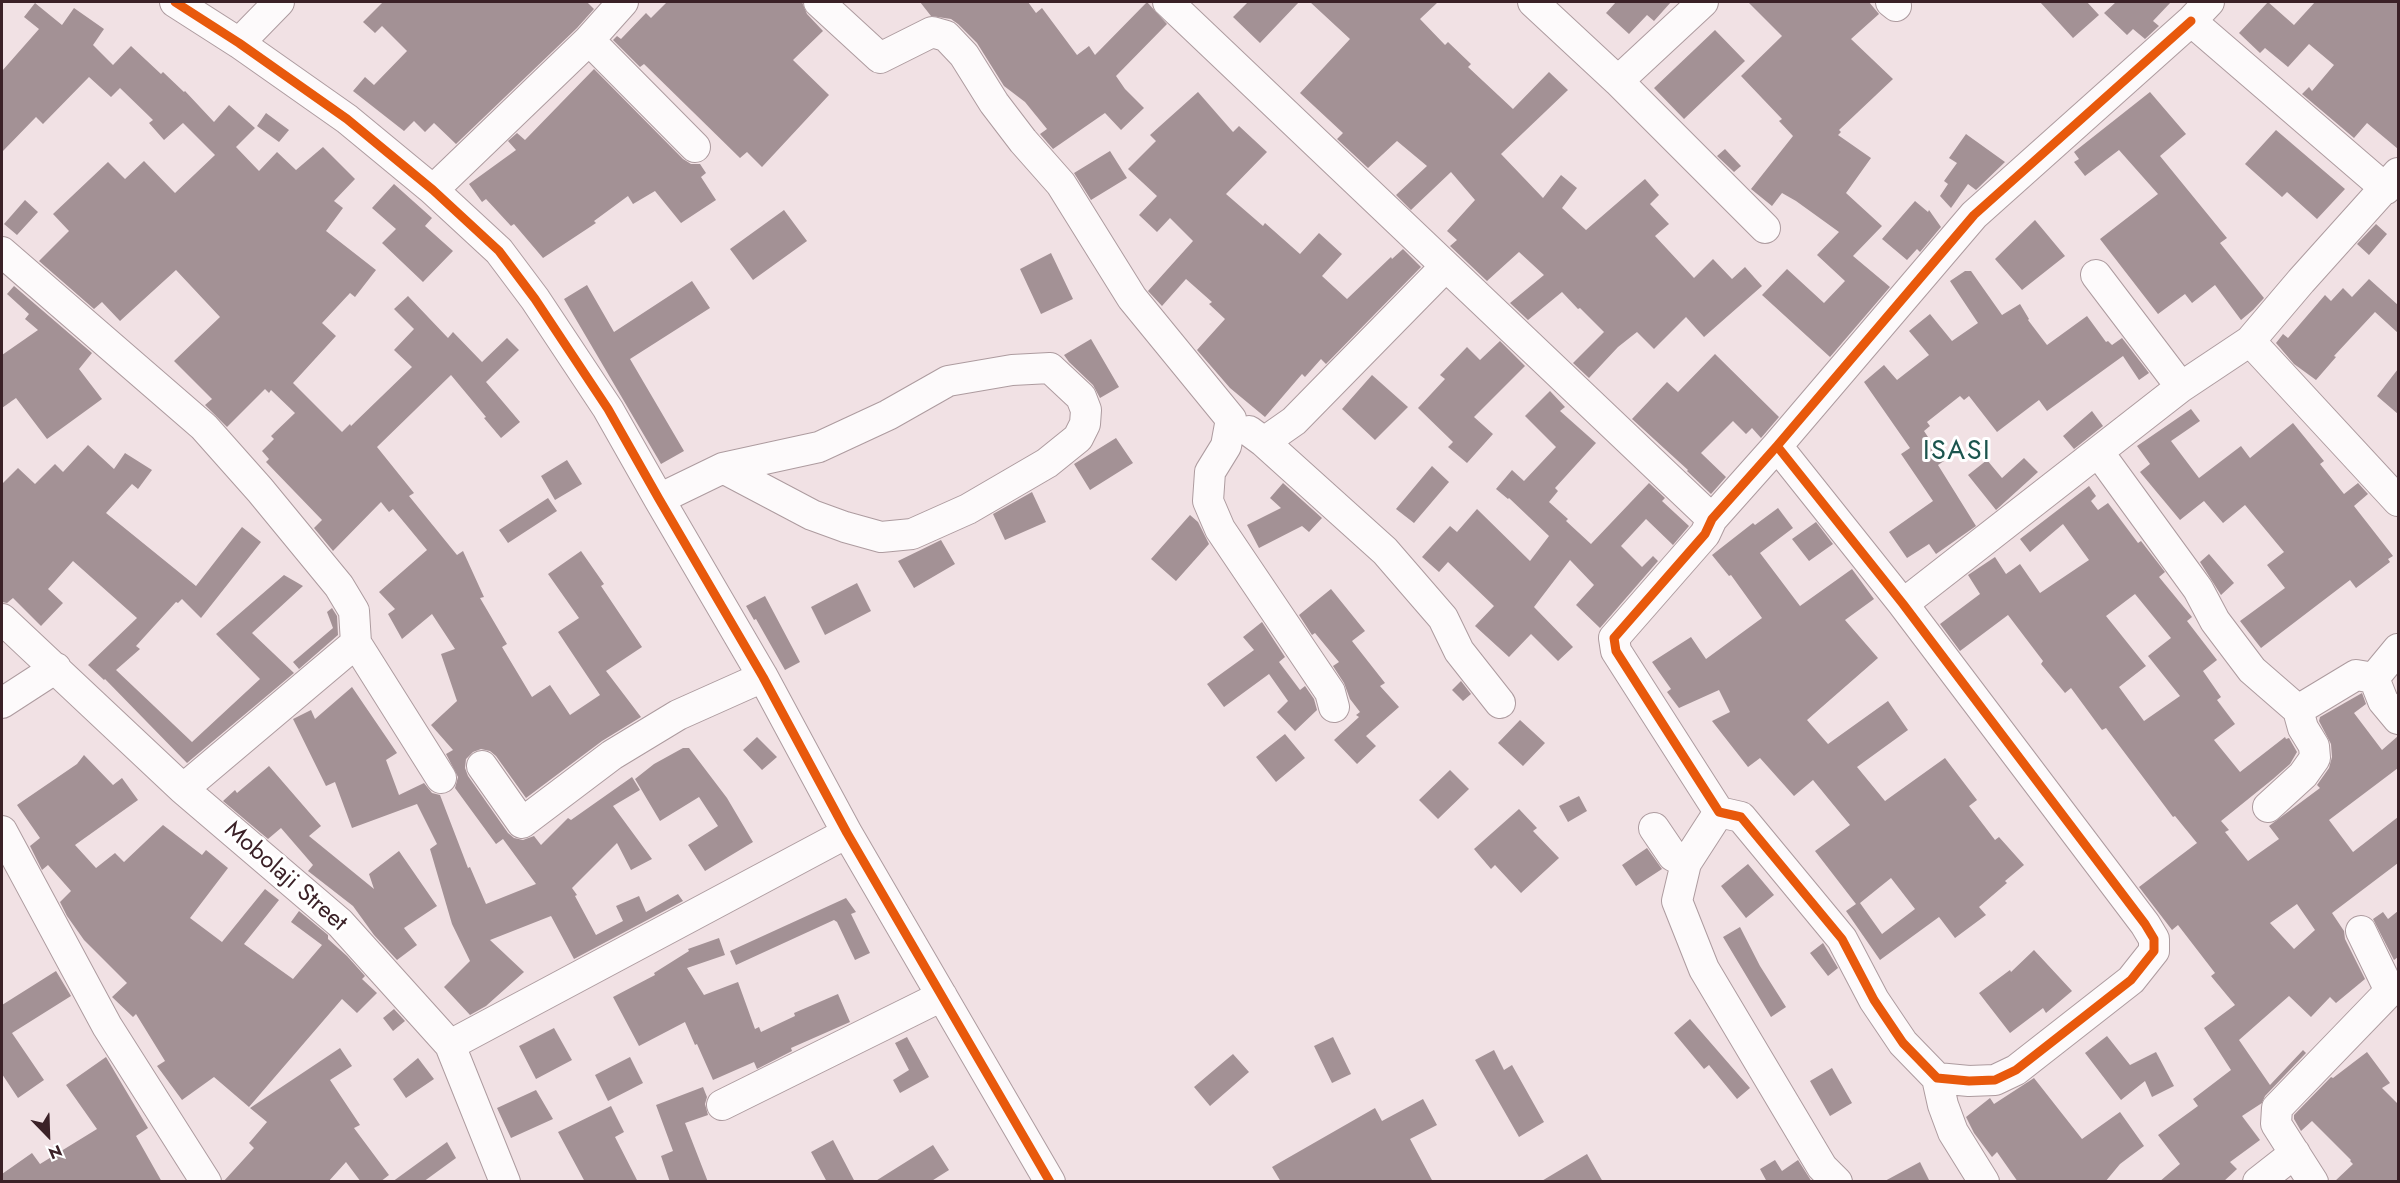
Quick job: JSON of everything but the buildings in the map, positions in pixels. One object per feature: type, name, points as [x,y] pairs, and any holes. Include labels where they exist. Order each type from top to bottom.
[{"type":"street","points":[[175,2],[239,43],[347,119],[433,190],[500,251],[535,298],[608,409],[763,677],[847,833],[1050,1182]]},
{"type":"street","points":[[239,43],[279,2]]},
{"type":"street","points":[[433,190],[589,40],[623,2]]},
{"type":"street","points":[[819,2],[880,58],[932,32],[946,36],[964,55],[994,103],[1023,141],[1061,184],[1132,298],[1231,419],[1264,442],[1385,551],[1443,618],[1459,651],[1500,703]]},
{"type":"street","points":[[1168,2],[1712,519]]},
{"type":"street","points":[[1533,2],[1618,81],[1765,228]]},
{"type":"street","points":[[1618,81],[1703,2]]},
{"type":"street","points":[[1903,604],[2181,387],[2250,341],[2392,181],[2200,11],[1974,215],[1712,519],[1705,534],[1614,638],[1616,651],[1719,812],[1741,817],[1835,930],[1874,1000],[1904,1043],[1937,1078],[1942,1105],[1953,1132],[1984,1182]]},
{"type":"street","points":[[589,40],[695,147]]},
{"type":"street","points":[[2,252],[204,427],[339,586],[354,611],[356,643],[441,778]]},
{"type":"street","points":[[1264,442],[1294,421],[1445,267]]},
{"type":"street","points":[[2096,274],[2181,387]]},
{"type":"street","points":[[2250,341],[2398,501]]},
{"type":"street","points":[[659,500],[723,468],[819,447],[888,415],[948,381],[1012,370],[1050,368],[1082,397],[1086,410],[1085,424],[1078,438],[1047,463],[968,509],[912,534],[881,537],[845,527],[812,515],[723,468]]},
{"type":"street","points":[[1231,419],[1226,447],[1210,472],[1208,501],[1220,529],[1330,692],[1334,708]]},
{"type":"street","points":[[1777,446],[1903,604],[2154,939],[2154,951],[2131,980],[2016,1070],[1995,1080],[1969,1081],[1937,1078]]},
{"type":"street","points":[[2099,453],[2198,589],[2215,621],[2252,670],[2298,711],[2304,729],[2314,747],[2314,758],[2303,775],[2268,807]]},
{"type":"street","name":"Mobolaji Street","points":[[2,619],[183,789],[340,923],[450,1045],[505,1182]]},
{"type":"street","points":[[183,789],[356,643]]},
{"type":"street","points":[[2374,678],[2398,649]]},
{"type":"street","points":[[2,703],[56,668]]},
{"type":"street","points":[[2298,711],[2356,675],[2374,678]]},
{"type":"street","points":[[482,766],[522,823],[612,755],[678,715],[763,677]]},
{"type":"street","points":[[2374,678],[2383,701],[2398,719]]},
{"type":"street","points":[[1719,812],[1686,863],[1677,902],[1704,969],[1822,1167],[1837,1182]]},
{"type":"street","points":[[1654,828],[1673,856],[1686,863]]},
{"type":"street","points":[[2,831],[107,1026],[206,1182]]},
{"type":"street","points":[[450,1045],[847,833]]},
{"type":"street","points":[[2313,1182],[2276,1124],[2277,1108],[2390,991],[2361,931]]},
{"type":"street","points":[[722,1105],[942,996]]},
{"type":"street","points":[[2258,1182],[2295,1153]]},
{"type":"cycle path","points":[[175,2],[239,43],[347,119],[433,190],[499,251],[535,299],[608,409],[763,677],[847,833],[1050,1182]]},
{"type":"cycle path","points":[[1777,446],[1903,604],[2154,939],[2154,951],[2131,980],[2016,1070],[1995,1080],[1969,1081],[1937,1078],[1903,1043],[1874,1000],[1842,939],[1741,817],[1719,812],[1616,651],[1614,638],[1705,534],[1712,519],[1974,215],[2191,21]]},
{"type":"district","name":"ISASI","points":[[1957,452]]}]
